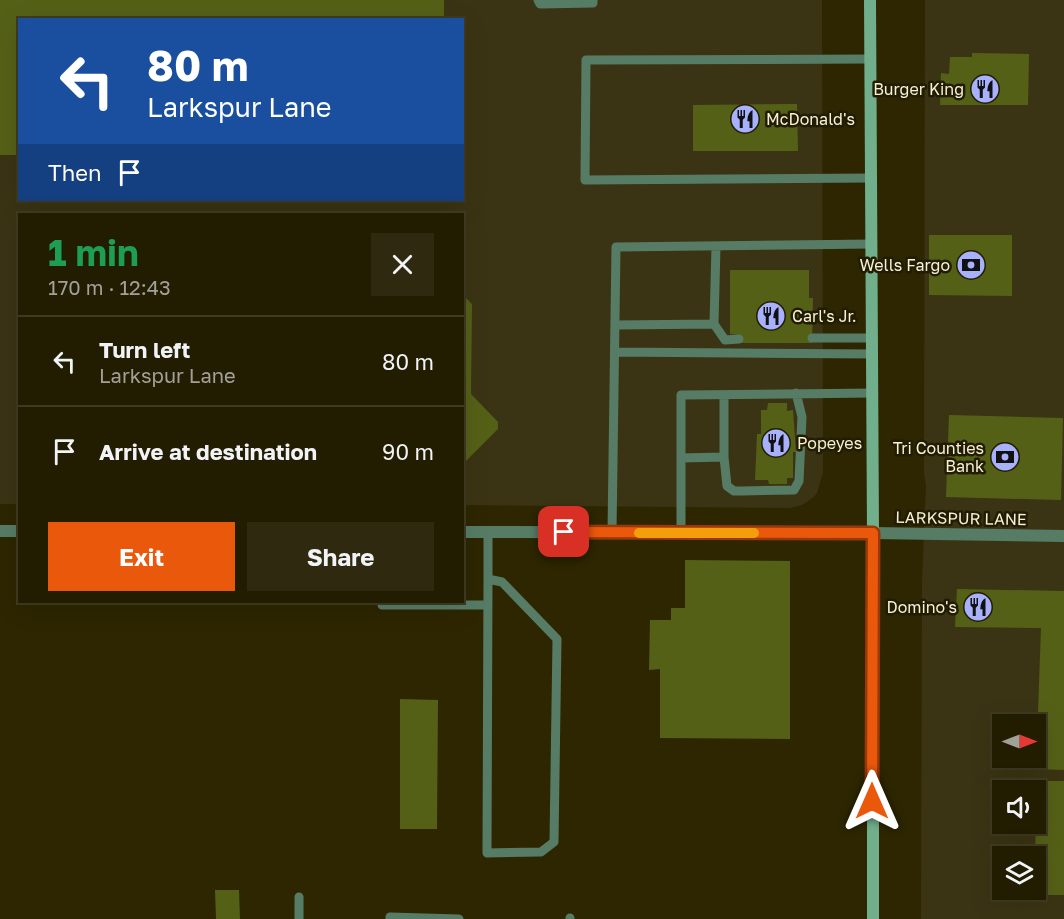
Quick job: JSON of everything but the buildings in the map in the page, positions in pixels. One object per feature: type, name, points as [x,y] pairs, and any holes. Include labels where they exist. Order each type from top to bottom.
[{"type":"main road","points":[[870,0],[873,919]]},
{"type":"street","points":[[0,531],[18,531]]},
{"type":"street","name":"LARKSPUR LANE","points":[[464,532],[1064,536]]},
{"type":"lane","points":[[538,0],[540,4],[593,3],[593,0]]},
{"type":"lane","points":[[871,59],[586,60],[585,180],[871,178]]},
{"type":"lane","points":[[612,532],[616,247],[872,244]]},
{"type":"lane","points":[[716,246],[714,324],[725,340],[739,339]]},
{"type":"lane","points":[[616,325],[714,324]]},
{"type":"lane","points":[[812,338],[872,338]]},
{"type":"lane","points":[[616,352],[872,354]]},
{"type":"lane","points":[[724,395],[724,456],[727,486],[734,492],[794,490],[799,481],[802,417],[795,393]]},
{"type":"lane","points":[[681,533],[681,395],[873,393]]},
{"type":"lane","points":[[681,458],[724,456]]},
{"type":"lane","points":[[488,532],[487,853],[541,852],[554,842],[557,639],[502,582],[488,579]]},
{"type":"lane","points":[[382,605],[488,605]]},
{"type":"lane","points":[[299,897],[299,919]]},
{"type":"lane","points":[[390,919],[390,917],[459,919]]},
{"type":"shaded area","points":[[0,0],[822,0],[823,472],[817,493],[802,505],[790,508],[464,505],[464,213],[18,213],[18,504],[0,504]]},
{"type":"shaded area","points":[[925,0],[1064,0],[1064,919],[921,919],[922,583],[926,485],[924,474]]},
{"type":"slow traffic","points":[[639,533],[754,533]]},
{"type":"place","name":"Burger King","points":[[985,89]]},
{"type":"place","name":"McDonald's","points":[[745,119]]},
{"type":"place","name":"Wells Fargo","points":[[971,265]]},
{"type":"place","name":"Carl's Jr.","points":[[771,316]]},
{"type":"place","name":"Popeyes","points":[[776,443]]},
{"type":"place","name":"Tri Counties Bank","points":[[1005,457]]},
{"type":"place","name":"Domino's","points":[[978,607]]},
{"type":"route","points":[[564,532],[873,533],[872,801]]}]
